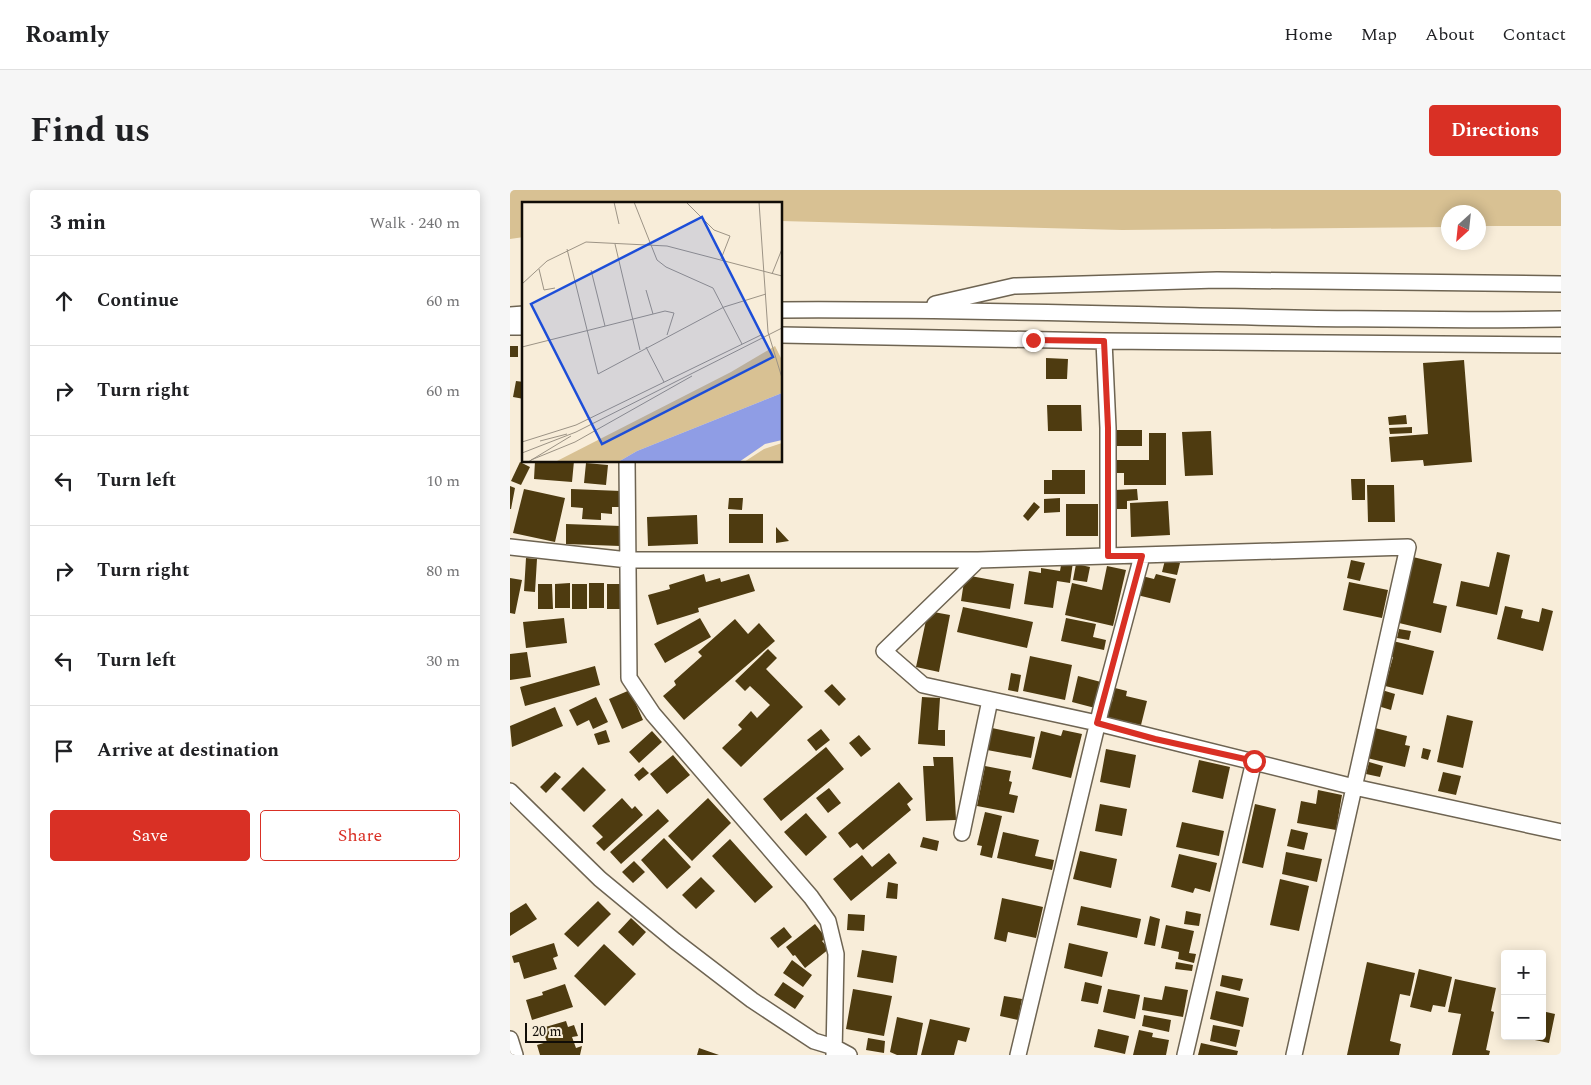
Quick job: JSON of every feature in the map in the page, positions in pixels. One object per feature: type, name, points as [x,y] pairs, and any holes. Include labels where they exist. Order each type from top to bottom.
[{"type":"street","points":[[913,309],[1014,286],[1217,280],[1561,284]]},
{"type":"street","points":[[782,310],[913,309],[1387,318],[1561,319]]},
{"type":"street","points":[[782,336],[1561,345]]},
{"type":"street","points":[[1104,341],[1108,428],[1108,556]]},
{"type":"street","points":[[627,462],[629,678],[653,714],[812,897],[828,921],[836,954],[834,1051]]},
{"type":"street","points":[[510,547],[628,560],[978,560],[1408,547],[1294,1055]]},
{"type":"street","points":[[1018,1055],[1097,723],[1142,556]]},
{"type":"street","points":[[978,560],[884,651],[923,685],[1097,723],[1155,739],[1254,761],[1354,787],[1561,832]]},
{"type":"street","points":[[962,833],[990,700]]},
{"type":"street","points":[[1185,1055],[1254,761]]},
{"type":"street","points":[[510,791],[516,806],[675,941],[752,1000],[798,1031],[834,1051],[849,1055]]},
{"type":"street","points":[[510,1039],[515,1055]]},
{"type":"shaded area","points":[[510,190],[1561,190],[1561,226],[1486,226],[1486,205],[1441,205],[1441,227],[1122,230],[782,221],[782,202],[522,202],[522,237],[510,239]]},
{"type":"building","points":[[510,346],[518,346],[518,357],[510,357]]},
{"type":"building","points":[[1046,358],[1068,359],[1067,379],[1046,379]]},
{"type":"building","points":[[1464,360],[1472,462],[1424,466],[1423,460],[1391,462],[1389,437],[1428,434],[1423,363]]},
{"type":"building","points":[[516,381],[522,382],[522,399],[513,397]]},
{"type":"building","points":[[1047,405],[1081,405],[1082,431],[1048,431]]},
{"type":"building","points":[[1406,415],[1407,424],[1389,425],[1388,417]]},
{"type":"building","points":[[1412,427],[1412,433],[1390,434],[1389,428]]},
{"type":"building","points":[[1115,430],[1142,430],[1142,446],[1116,446]]},
{"type":"building","points":[[1211,431],[1213,475],[1185,476],[1182,432]]},
{"type":"building","points":[[1149,433],[1166,433],[1166,485],[1124,485],[1124,473],[1117,473],[1117,460],[1149,460]]},
{"type":"building","points":[[520,462],[530,467],[521,485],[511,481]]},
{"type":"building","points":[[535,462],[574,462],[572,482],[534,479]]},
{"type":"building","points":[[586,463],[608,465],[606,485],[584,483]]},
{"type":"building","points":[[1052,470],[1085,470],[1085,494],[1044,494],[1044,480],[1052,480]]},
{"type":"building","points":[[1351,479],[1365,479],[1365,500],[1352,500]]},
{"type":"building","points":[[1367,485],[1394,485],[1395,522],[1368,522]]},
{"type":"building","points":[[510,486],[515,488],[511,509],[510,509]]},
{"type":"building","points":[[524,489],[565,498],[555,542],[513,533]]},
{"type":"building","points":[[571,489],[621,491],[620,507],[612,507],[612,514],[601,513],[601,520],[582,519],[583,508],[571,507]]},
{"type":"building","points":[[1137,489],[1138,500],[1127,501],[1127,509],[1117,509],[1115,490]]},
{"type":"building","points":[[729,498],[743,498],[742,510],[728,509]]},
{"type":"building","points":[[1060,498],[1060,512],[1044,513],[1044,499]]},
{"type":"building","points":[[1168,501],[1170,535],[1131,537],[1130,503]]},
{"type":"building","points":[[1034,502],[1040,507],[1028,521],[1023,516]]},
{"type":"building","points":[[1066,504],[1098,504],[1098,536],[1066,536]]},
{"type":"building","points":[[729,514],[763,514],[763,543],[729,543]]},
{"type":"building","points":[[697,515],[698,544],[648,546],[647,517]]},
{"type":"building","points":[[566,524],[621,526],[620,546],[566,544]]},
{"type":"building","points":[[776,527],[789,541],[776,543]]},
{"type":"building","points":[[1497,552],[1510,555],[1497,615],[1456,606],[1461,581],[1489,587]]},
{"type":"building","points":[[1413,557],[1442,564],[1433,603],[1447,606],[1441,633],[1399,623]]},
{"type":"building","points":[[526,558],[537,559],[535,592],[524,591]]},
{"type":"building","points":[[1062,560],[1073,562],[1070,583],[1057,581],[1053,608],[1024,604],[1029,571],[1041,573],[1041,568],[1060,571]]},
{"type":"building","points":[[1165,560],[1180,563],[1177,575],[1162,572]]},
{"type":"building","points":[[1351,560],[1365,563],[1360,581],[1347,578]]},
{"type":"building","points":[[1076,564],[1090,567],[1087,582],[1073,580]]},
{"type":"building","points":[[1107,566],[1126,570],[1113,626],[1065,615],[1072,583],[1102,590]]},
{"type":"building","points":[[704,574],[706,582],[720,578],[721,582],[749,574],[755,591],[698,608],[699,612],[657,625],[648,595],[670,589],[669,585]]},
{"type":"building","points":[[1156,574],[1176,579],[1170,603],[1137,595],[1142,576],[1154,579]]},
{"type":"building","points":[[965,575],[1014,584],[1010,609],[961,601]]},
{"type":"building","points":[[510,578],[522,580],[515,614],[510,613]]},
{"type":"building","points":[[1349,582],[1388,590],[1382,618],[1343,610]]},
{"type":"building","points":[[570,583],[570,608],[555,608],[555,584]]},
{"type":"building","points":[[589,583],[604,583],[604,608],[589,608]]},
{"type":"building","points":[[538,584],[552,584],[553,609],[538,609]]},
{"type":"building","points":[[572,584],[587,584],[587,609],[572,609]]},
{"type":"building","points":[[607,584],[621,584],[622,609],[607,609]]},
{"type":"building","points":[[1505,606],[1523,610],[1521,618],[1539,622],[1542,608],[1553,611],[1543,651],[1497,639]]},
{"type":"building","points":[[963,607],[1033,622],[1027,648],[957,632]]},
{"type":"building","points":[[928,611],[950,615],[939,672],[916,667]]},
{"type":"building","points":[[564,618],[567,643],[526,648],[523,622]]},
{"type":"building","points":[[700,618],[711,637],[665,663],[654,644]]},
{"type":"building","points":[[1066,618],[1096,624],[1093,637],[1106,640],[1104,650],[1061,641]]},
{"type":"building","points":[[735,619],[748,634],[759,623],[775,641],[684,720],[663,696],[676,685],[674,681],[702,656],[698,652]]},
{"type":"building","points":[[1399,629],[1411,631],[1409,640],[1397,638]]},
{"type":"building","points":[[1393,641],[1434,651],[1423,695],[1385,686],[1393,657],[1389,656]]},
{"type":"building","points":[[768,649],[777,658],[766,669],[803,707],[741,767],[722,748],[742,729],[738,725],[751,711],[757,718],[770,705],[750,686],[745,691],[735,681]]},
{"type":"building","points":[[527,652],[531,677],[510,680],[510,654]]},
{"type":"building","points":[[1030,656],[1072,665],[1065,700],[1023,691]]},
{"type":"building","points":[[595,666],[600,685],[525,706],[520,687]]},
{"type":"building","points":[[1011,673],[1021,675],[1018,692],[1008,690]]},
{"type":"building","points":[[1078,676],[1101,682],[1095,708],[1072,702]]},
{"type":"building","points":[[832,684],[846,699],[839,706],[824,691]]},
{"type":"building","points":[[1115,688],[1127,691],[1126,696],[1147,701],[1141,725],[1105,717],[1108,701],[1112,702]]},
{"type":"building","points":[[630,690],[643,720],[622,729],[609,699]]},
{"type":"building","points":[[1382,690],[1395,694],[1391,710],[1378,706]]},
{"type":"building","points":[[596,697],[608,722],[593,729],[589,720],[577,726],[569,710]]},
{"type":"building","points":[[922,697],[940,698],[938,730],[945,730],[945,746],[918,744]]},
{"type":"building","points":[[555,707],[563,726],[512,747],[510,726]]},
{"type":"building","points":[[1447,715],[1473,721],[1463,768],[1437,762]]},
{"type":"building","points":[[992,728],[1035,737],[1031,758],[987,750]]},
{"type":"building","points":[[1375,728],[1407,736],[1405,745],[1410,746],[1405,767],[1367,758]]},
{"type":"building","points":[[821,729],[830,740],[816,751],[807,740]]},
{"type":"building","points":[[606,730],[610,742],[598,745],[594,734]]},
{"type":"building","points":[[1063,730],[1082,734],[1071,778],[1032,769],[1041,731],[1061,736]]},
{"type":"building","points":[[652,731],[662,742],[639,763],[629,752]]},
{"type":"building","points":[[859,735],[871,749],[861,757],[849,743]]},
{"type":"building","points":[[826,747],[844,769],[781,821],[763,799]]},
{"type":"building","points":[[1423,748],[1431,750],[1428,760],[1421,758]]},
{"type":"building","points":[[1106,749],[1136,755],[1130,788],[1100,782]]},
{"type":"building","points":[[673,755],[690,775],[667,794],[650,774]]},
{"type":"building","points":[[933,757],[953,757],[956,820],[926,821],[923,766],[934,766]]},
{"type":"building","points":[[1199,760],[1230,767],[1223,799],[1192,792]]},
{"type":"building","points":[[1369,762],[1383,766],[1380,777],[1366,774]]},
{"type":"building","points":[[985,766],[1011,771],[1009,781],[1012,782],[1009,794],[1018,796],[1014,813],[977,806]]},
{"type":"building","points":[[583,767],[606,790],[584,812],[561,789]]},
{"type":"building","points":[[643,767],[649,773],[639,781],[634,775]]},
{"type":"building","points":[[555,772],[561,777],[546,793],[540,787]]},
{"type":"building","points":[[1443,772],[1461,776],[1456,795],[1438,791]]},
{"type":"building","points":[[899,782],[913,799],[907,804],[911,810],[863,850],[857,843],[850,848],[838,833]]},
{"type":"building","points":[[829,788],[841,803],[828,813],[816,798]]},
{"type":"building","points":[[1318,790],[1342,795],[1336,830],[1297,823],[1301,801],[1316,804]]},
{"type":"building","points":[[622,798],[632,809],[635,806],[643,815],[604,851],[596,843],[603,837],[592,826]]},
{"type":"building","points":[[708,798],[731,823],[692,861],[668,836]]},
{"type":"building","points":[[1100,804],[1127,809],[1122,836],[1095,831]]},
{"type":"building","points":[[1255,804],[1276,809],[1263,868],[1242,863]]},
{"type":"building","points":[[658,809],[669,821],[621,864],[610,852]]},
{"type":"building","points":[[985,812],[1002,816],[992,858],[980,855],[982,846],[977,845]]},
{"type":"building","points":[[806,813],[827,837],[806,856],[784,832]]},
{"type":"building","points":[[1182,822],[1224,831],[1219,856],[1176,847]]},
{"type":"building","points":[[1291,829],[1308,833],[1304,850],[1287,846]]},
{"type":"building","points":[[1003,832],[1039,840],[1035,856],[1054,860],[1052,870],[997,858]]},
{"type":"building","points":[[923,837],[939,841],[937,851],[920,847]]},
{"type":"building","points":[[664,838],[691,867],[667,889],[641,860]]},
{"type":"building","points":[[730,839],[773,887],[755,903],[712,856]]},
{"type":"building","points":[[1080,851],[1117,859],[1111,888],[1073,879]]},
{"type":"building","points":[[1286,852],[1322,859],[1317,882],[1282,874]]},
{"type":"building","points":[[889,853],[897,863],[851,901],[833,879],[862,855],[872,867]]},
{"type":"building","points":[[1179,854],[1217,863],[1210,892],[1195,888],[1193,893],[1171,887]]},
{"type":"building","points":[[634,861],[645,872],[633,883],[622,872]]},
{"type":"building","points":[[701,877],[715,891],[696,909],[682,895]]},
{"type":"building","points":[[1280,879],[1309,886],[1299,931],[1270,925]]},
{"type":"building","points":[[888,882],[898,884],[897,899],[886,898]]},
{"type":"building","points":[[1002,898],[1043,907],[1036,938],[1008,932],[1006,942],[994,939]]},
{"type":"building","points":[[598,901],[611,914],[578,947],[564,934]]},
{"type":"building","points":[[526,903],[537,919],[510,936],[510,913]]},
{"type":"building","points":[[1081,906],[1141,919],[1137,938],[1077,925]]},
{"type":"building","points":[[1186,911],[1201,914],[1199,926],[1184,924]]},
{"type":"building","points":[[848,914],[865,915],[864,931],[847,930]]},
{"type":"building","points":[[1150,916],[1160,919],[1155,946],[1144,944]]},
{"type":"building","points":[[631,918],[646,932],[633,946],[618,932]]},
{"type":"building","points":[[815,924],[826,938],[822,941],[829,949],[805,968],[786,947]]},
{"type":"building","points":[[1166,925],[1194,931],[1189,953],[1196,954],[1194,963],[1178,959],[1179,952],[1161,948]]},
{"type":"building","points":[[784,927],[792,937],[778,948],[770,938]]},
{"type":"building","points":[[554,943],[558,956],[553,958],[557,969],[524,979],[519,962],[514,963],[512,956]]},
{"type":"building","points":[[1069,943],[1108,952],[1102,977],[1064,968]]},
{"type":"building","points":[[604,944],[636,974],[605,1006],[574,976]]},
{"type":"building","points":[[862,950],[897,956],[893,983],[857,977]]},
{"type":"building","points":[[792,960],[812,975],[803,987],[783,973]]},
{"type":"building","points":[[1176,962],[1193,965],[1192,971],[1175,969]]},
{"type":"building","points":[[1367,962],[1415,973],[1410,996],[1400,994],[1390,1041],[1401,1044],[1399,1055],[1347,1055]]},
{"type":"building","points":[[1419,969],[1452,977],[1445,1007],[1433,1005],[1431,1012],[1410,1007]]},
{"type":"building","points":[[1222,975],[1243,979],[1240,991],[1220,986]]},
{"type":"building","points":[[1455,979],[1496,988],[1491,1011],[1494,1012],[1486,1050],[1490,1051],[1489,1055],[1452,1055],[1461,1014],[1448,1012]]},
{"type":"building","points":[[783,982],[804,996],[795,1009],[774,995]]},
{"type":"building","points":[[1085,982],[1102,986],[1098,1004],[1081,1001]]},
{"type":"building","points":[[565,984],[573,1007],[532,1020],[526,1000],[543,995],[542,992]]},
{"type":"building","points":[[1165,986],[1188,990],[1183,1017],[1142,1010],[1144,997],[1162,1000]]},
{"type":"building","points":[[853,989],[892,996],[884,1036],[846,1029]]},
{"type":"building","points":[[1108,989],[1140,995],[1135,1019],[1103,1012]]},
{"type":"building","points":[[1216,991],[1249,998],[1243,1027],[1210,1019]]},
{"type":"building","points":[[1004,996],[1022,999],[1018,1020],[1000,1016]]},
{"type":"building","points":[[1546,1012],[1555,1014],[1549,1043],[1535,1040],[1546,1040]]},
{"type":"building","points":[[1144,1015],[1171,1020],[1169,1032],[1142,1026]]},
{"type":"building","points":[[897,1017],[923,1023],[917,1055],[897,1055],[890,1052]]},
{"type":"building","points":[[930,1019],[970,1028],[966,1042],[958,1040],[954,1055],[921,1055]]},
{"type":"building","points":[[566,1021],[568,1027],[574,1025],[578,1036],[572,1037],[576,1048],[582,1046],[580,1055],[540,1055],[537,1045],[547,1042],[542,1028]]},
{"type":"building","points":[[1213,1025],[1240,1030],[1236,1047],[1210,1041]]},
{"type":"building","points":[[1098,1029],[1129,1036],[1125,1054],[1094,1047]]},
{"type":"building","points":[[1139,1030],[1153,1033],[1152,1037],[1169,1040],[1166,1055],[1133,1055]]},
{"type":"building","points":[[868,1038],[885,1041],[884,1053],[866,1050]]},
{"type":"building","points":[[1201,1043],[1238,1051],[1237,1055],[1198,1055]]},
{"type":"building","points":[[699,1048],[719,1055],[697,1055]]},
{"type":"route","points":[[1033,340],[1104,341],[1108,428],[1108,556],[1142,556],[1097,723],[1155,739],[1254,761]]}]
